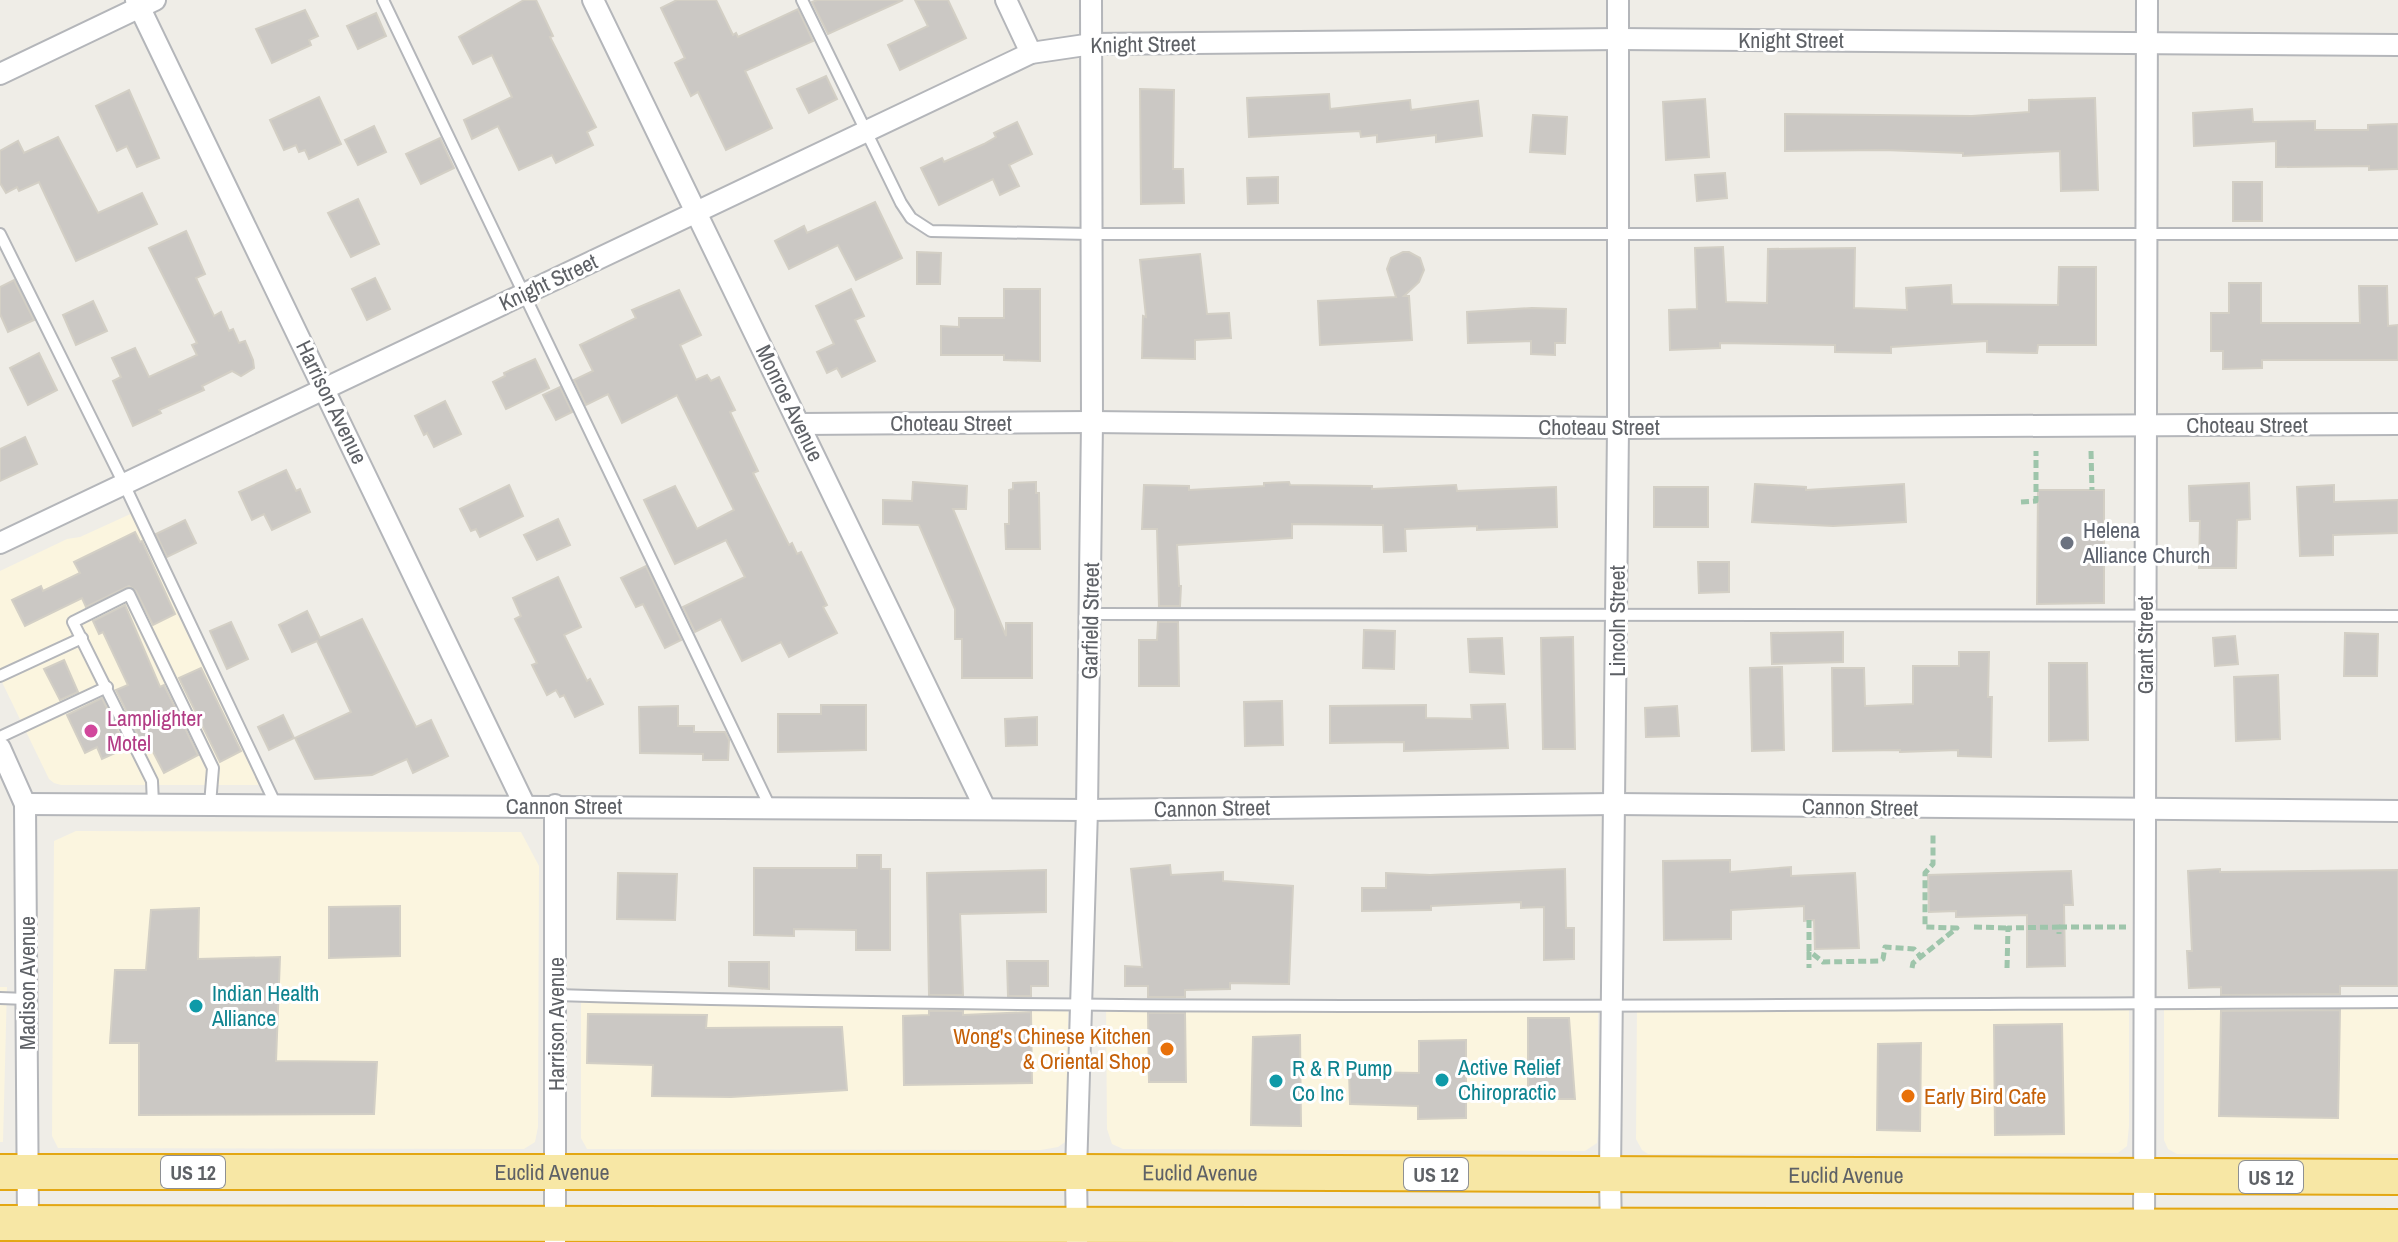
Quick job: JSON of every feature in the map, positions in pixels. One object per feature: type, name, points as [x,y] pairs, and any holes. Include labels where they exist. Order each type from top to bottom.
[{"type":"highway","name":"Euclid Avenue","points":[[14,1172],[2398,1177]]},
{"type":"highway","points":[[14,1223],[555,1233],[2144,1234],[2398,1227]]},
{"type":"street","name":"Monroe Avenue","points":[[593,0],[985,808]]},
{"type":"street","points":[[1006,0],[1031,53]]},
{"type":"street","name":"Garfield Street","points":[[1077,1233],[1090,614],[1091,0]]},
{"type":"street","name":"Lincoln Street","points":[[1611,1234],[1617,615],[1618,0]]},
{"type":"street","name":"Grant Street","points":[[2144,1234],[2147,0]]},
{"type":"street","points":[[0,74],[144,3]]},
{"type":"street","name":"Harrison Avenue","points":[[144,3],[525,806]]},
{"type":"street","name":"Knight Street","points":[[0,543],[1031,53],[1092,44],[1619,39],[2398,45]]},
{"type":"street","name":"Choteau Street","points":[[800,424],[1092,422],[1618,428],[2398,424]]},
{"type":"street","name":"Madison Avenue","points":[[0,748],[25,804],[27,999],[14,1172],[14,1223]]},
{"type":"street","name":"Cannon Street","points":[[25,804],[1087,810],[1615,804],[2398,811]]},
{"type":"street","name":"Harrison Avenue","points":[[555,805],[555,1233]]},
{"type":"lane","points":[[383,0],[770,807]]},
{"type":"lane","points":[[802,0],[911,218],[931,231],[1090,234],[2398,234]]},
{"type":"lane","points":[[0,234],[124,484],[276,805]]},
{"type":"lane","points":[[153,804],[152,781],[73,622],[129,594],[213,768],[210,804]]},
{"type":"lane","points":[[1090,614],[2398,616]]},
{"type":"lane","points":[[0,676],[82,638]]},
{"type":"lane","points":[[0,737],[107,687]]},
{"type":"lane","points":[[556,995],[1081,1004],[1612,1006],[2398,1002]]},
{"type":"lane","points":[[0,998],[27,999]]},
{"type":"path","points":[[2021,502],[2036,501],[2036,451]]},
{"type":"path","points":[[2091,451],[2092,490]]},
{"type":"path","points":[[1912,968],[1920,956],[1957,928],[1925,927],[1925,873],[1933,864],[1933,835]]},
{"type":"path","points":[[1809,920],[1809,968]]},
{"type":"path","points":[[1974,927],[2059,931],[2127,927]]},
{"type":"path","points":[[2007,968],[2008,928]]},
{"type":"path","points":[[1809,951],[1823,962],[1879,961],[1883,959],[1885,947],[1914,949],[1920,956]]},
{"type":"shaded area","points":[[137,511],[267,785],[54,783],[49,779],[0,678],[0,571],[67,539],[80,537]]},
{"type":"shaded area","points":[[76,831],[521,832],[539,866],[538,1127],[535,1142],[524,1149],[58,1148],[52,1136],[54,841]]},
{"type":"shaded area","points":[[0,987],[7,987],[3,1142],[0,1142]]},
{"type":"shaded area","points":[[581,995],[1068,1003],[1068,1140],[1058,1147],[1041,1150],[587,1149],[581,1138]]},
{"type":"shaded area","points":[[2398,1002],[2398,1154],[2177,1154],[2168,1149],[2164,1140],[2164,1003]]},
{"type":"shaded area","points":[[2129,1003],[2129,1126],[2127,1146],[2118,1153],[1648,1154],[1636,1139],[1637,1006]]},
{"type":"shaded area","points":[[1106,1004],[1598,1006],[1597,1143],[1585,1151],[1123,1149],[1112,1144],[1107,1129]]},
{"type":"building","points":[[524,0],[536,0],[553,36],[550,37],[596,127],[587,132],[593,145],[556,163],[552,155],[519,170],[498,126],[472,139],[464,120],[512,97],[492,55],[473,64],[459,37]]},
{"type":"building","points":[[677,0],[716,0],[733,35],[736,33],[738,37],[798,9],[813,41],[745,71],[772,128],[726,150],[698,92],[691,96],[675,63],[685,58],[661,8]]},
{"type":"building","points":[[903,0],[828,34],[812,2]]},
{"type":"building","points":[[915,0],[948,0],[966,38],[900,70],[888,45],[928,26]]},
{"type":"building","points":[[305,10],[318,36],[309,40],[311,45],[272,63],[256,29]]},
{"type":"building","points":[[376,13],[386,36],[358,49],[347,26]]},
{"type":"building","points":[[826,76],[837,99],[809,113],[797,89]]},
{"type":"building","points":[[1140,89],[1174,90],[1173,169],[1183,169],[1184,203],[1141,204]]},
{"type":"building","points":[[129,90],[159,158],[137,167],[127,146],[117,151],[96,106]]},
{"type":"building","points":[[1329,94],[1330,109],[1410,100],[1411,110],[1478,101],[1482,136],[1436,142],[1436,135],[1377,142],[1377,135],[1361,137],[1360,131],[1249,137],[1247,98]]},
{"type":"building","points":[[319,97],[341,144],[309,159],[305,150],[299,152],[296,145],[284,150],[270,120]]},
{"type":"building","points":[[2095,98],[2098,190],[2061,191],[2060,151],[1963,156],[1963,153],[1884,150],[1785,151],[1785,114],[1972,116],[2029,112],[2029,100]]},
{"type":"building","points":[[1705,99],[1709,157],[1666,160],[1663,102]]},
{"type":"building","points":[[2252,109],[2253,122],[2315,121],[2315,130],[2368,130],[2368,125],[2398,124],[2398,169],[2369,170],[2369,166],[2276,167],[2276,141],[2194,146],[2193,113]]},
{"type":"building","points":[[1533,115],[1567,117],[1565,154],[1530,152]]},
{"type":"building","points":[[1017,122],[1032,154],[1009,165],[1019,186],[1000,195],[993,179],[939,205],[921,168],[942,158],[944,162],[984,144],[996,137],[994,133]]},
{"type":"building","points":[[374,126],[386,152],[358,165],[345,140]]},
{"type":"building","points":[[58,137],[98,213],[142,193],[157,224],[76,261],[39,182],[6,193],[0,183],[0,151],[18,141],[24,153]]},
{"type":"building","points":[[440,138],[454,168],[421,184],[406,154]]},
{"type":"building","points":[[1725,173],[1727,198],[1697,201],[1695,175]]},
{"type":"building","points":[[1278,177],[1278,203],[1248,204],[1247,178]]},
{"type":"building","points":[[2233,182],[2262,182],[2262,221],[2233,221]]},
{"type":"building","points":[[358,199],[379,244],[351,257],[328,213]]},
{"type":"building","points":[[875,202],[902,258],[856,280],[838,245],[789,269],[775,241],[804,226],[807,233]]},
{"type":"building","points":[[186,231],[205,274],[196,278],[214,316],[221,312],[229,331],[233,329],[239,343],[245,341],[254,368],[241,376],[232,371],[202,386],[204,390],[159,410],[161,413],[133,426],[113,381],[121,377],[112,358],[135,348],[149,377],[197,355],[192,345],[197,343],[149,248]]},
{"type":"building","points":[[1723,247],[1726,302],[1767,303],[1768,249],[1855,248],[1854,308],[1907,310],[1906,288],[1951,285],[1952,304],[2058,305],[2059,267],[2096,267],[2096,345],[2038,345],[2037,353],[1987,352],[1987,341],[1891,347],[1891,353],[1835,352],[1835,345],[1720,343],[1720,348],[1670,350],[1669,310],[1697,309],[1695,248]]},
{"type":"building","points":[[917,252],[941,253],[940,284],[917,284]]},
{"type":"building","points":[[1403,252],[1420,258],[1424,270],[1419,282],[1404,296],[1409,296],[1412,340],[1320,345],[1318,301],[1396,297],[1387,269],[1391,258]]},
{"type":"building","points":[[1200,254],[1207,314],[1229,313],[1231,338],[1195,340],[1195,359],[1142,358],[1143,316],[1146,317],[1140,260]]},
{"type":"building","points":[[375,278],[390,309],[367,320],[352,289]]},
{"type":"building","points":[[14,280],[34,320],[8,332],[0,314],[0,287]]},
{"type":"building","points":[[2229,283],[2261,283],[2261,323],[2360,323],[2359,286],[2387,286],[2388,326],[2398,325],[2398,360],[2262,360],[2262,368],[2223,369],[2223,351],[2211,351],[2211,313],[2229,313]]},
{"type":"building","points":[[851,289],[864,316],[855,320],[875,361],[842,377],[837,368],[827,373],[817,352],[834,344],[816,306]]},
{"type":"building","points":[[1004,289],[1040,289],[1040,361],[1004,360],[1004,355],[941,355],[941,326],[959,327],[959,318],[1004,318]]},
{"type":"building","points":[[679,290],[701,335],[680,345],[696,380],[707,375],[711,381],[719,377],[735,410],[730,412],[758,471],[753,473],[789,545],[792,543],[797,554],[801,552],[837,633],[789,657],[781,642],[742,661],[721,619],[695,632],[683,607],[745,577],[726,540],[675,564],[644,500],[675,486],[697,529],[734,510],[677,395],[622,423],[608,394],[586,405],[574,380],[593,371],[580,345],[636,318],[632,310]]},
{"type":"building","points":[[93,301],[107,331],[76,345],[63,315]]},
{"type":"building","points":[[1566,309],[1565,343],[1555,343],[1555,355],[1531,354],[1531,341],[1468,343],[1467,312]]},
{"type":"building","points":[[39,353],[57,390],[28,405],[10,368]]},
{"type":"building","points":[[535,359],[549,388],[506,409],[493,382],[505,376],[504,373]]},
{"type":"building","points":[[560,387],[572,412],[556,420],[543,395]]},
{"type":"building","points":[[445,401],[461,434],[434,447],[415,416]]},
{"type":"building","points":[[25,437],[37,464],[0,481],[0,449]]},
{"type":"building","points":[[286,470],[296,491],[300,489],[310,512],[272,530],[264,514],[252,520],[239,492]]},
{"type":"building","points":[[913,482],[967,486],[966,509],[953,509],[1006,636],[1006,623],[1032,623],[1032,678],[962,678],[962,639],[955,639],[955,609],[919,525],[883,524],[883,500],[912,501]]},
{"type":"building","points":[[1036,482],[1040,549],[1006,549],[1009,490],[1013,489],[1013,483]]},
{"type":"building","points":[[1289,482],[1290,485],[1372,486],[1372,489],[1456,485],[1457,491],[1556,487],[1557,527],[1405,529],[1406,551],[1384,552],[1383,525],[1292,524],[1292,538],[1177,545],[1180,606],[1159,606],[1157,529],[1142,529],[1144,485],[1189,486],[1189,490]]},
{"type":"building","points":[[2249,483],[2250,519],[2237,520],[2236,568],[2199,568],[2200,521],[2190,521],[2189,486]]},
{"type":"building","points":[[1755,484],[1806,487],[1806,490],[1904,484],[1906,522],[1833,526],[1752,522]]},
{"type":"building","points":[[509,485],[523,516],[480,537],[476,529],[471,531],[460,509]]},
{"type":"building","points":[[2334,485],[2334,502],[2398,500],[2398,533],[2333,535],[2333,555],[2300,556],[2297,487]]},
{"type":"building","points":[[1654,487],[1708,487],[1708,527],[1654,527]]},
{"type":"building","points":[[2038,490],[2104,490],[2104,603],[2037,604]]},
{"type":"building","points":[[558,519],[570,545],[537,560],[524,535]]},
{"type":"building","points":[[185,520],[196,543],[167,557],[156,534]]},
{"type":"building","points":[[135,532],[175,614],[153,625],[136,591],[129,586],[86,607],[82,598],[25,626],[12,600],[41,586],[43,591],[80,573],[74,562]]},
{"type":"building","points":[[1698,562],[1729,562],[1729,592],[1699,593]]},
{"type":"building","points":[[646,566],[681,640],[665,648],[643,604],[636,607],[621,578]]},
{"type":"building","points":[[558,577],[581,627],[564,635],[587,681],[590,679],[603,704],[575,717],[564,695],[560,697],[556,690],[547,695],[532,665],[537,663],[515,619],[521,616],[513,598]]},
{"type":"building","points":[[125,605],[160,687],[164,685],[198,755],[164,773],[146,738],[141,741],[116,690],[128,685],[103,632],[99,634],[93,621]]},
{"type":"building","points":[[307,611],[320,638],[362,619],[416,727],[431,720],[448,756],[413,773],[407,759],[372,775],[315,779],[295,738],[351,712],[317,641],[292,652],[279,625]]},
{"type":"building","points":[[231,622],[248,659],[227,669],[210,631]]},
{"type":"building","points":[[1158,622],[1178,622],[1179,686],[1139,686],[1139,640],[1157,640]]},
{"type":"building","points":[[1364,630],[1395,631],[1394,669],[1363,668]]},
{"type":"building","points":[[1843,632],[1843,662],[1772,664],[1771,633]]},
{"type":"building","points":[[2345,633],[2378,634],[2377,676],[2344,676]]},
{"type":"building","points":[[2235,636],[2238,664],[2215,666],[2213,638]]},
{"type":"building","points":[[1573,637],[1575,749],[1543,749],[1541,638]]},
{"type":"building","points":[[1502,638],[1504,674],[1470,672],[1468,639]]},
{"type":"building","points":[[1959,652],[1989,652],[1991,757],[1958,756],[1958,750],[1833,751],[1832,668],[1864,668],[1865,706],[1913,704],[1913,666],[1959,666]]},
{"type":"building","points":[[64,660],[78,692],[60,700],[44,669]]},
{"type":"building","points":[[2049,663],[2087,663],[2088,740],[2049,741]]},
{"type":"building","points":[[1782,667],[1784,750],[1752,751],[1750,668]]},
{"type":"building","points":[[201,668],[241,751],[220,762],[179,678]]},
{"type":"building","points":[[2278,675],[2280,739],[2236,741],[2234,677]]},
{"type":"building","name":"Lamplighter Motel","points":[[102,698],[126,748],[102,759],[97,747],[85,753],[67,715]]},
{"type":"building","points":[[1282,701],[1283,745],[1245,746],[1244,702]]},
{"type":"building","points":[[1505,704],[1508,748],[1404,751],[1404,742],[1330,743],[1330,706],[1426,705],[1426,718],[1472,719],[1471,705]]},
{"type":"building","points":[[821,705],[866,705],[866,750],[778,752],[778,714],[821,714]]},
{"type":"building","points":[[678,706],[678,726],[694,726],[694,732],[725,732],[729,740],[728,760],[703,760],[703,754],[640,753],[639,707]]},
{"type":"building","points":[[1677,706],[1679,736],[1646,737],[1645,708]]},
{"type":"building","points":[[283,715],[294,738],[269,750],[258,727]]},
{"type":"building","points":[[1037,717],[1037,745],[1006,746],[1005,719]]},
{"type":"building","points":[[857,855],[881,855],[881,869],[890,869],[890,950],[856,950],[856,930],[794,929],[794,936],[754,935],[754,868],[857,868]]},
{"type":"building","points":[[1730,860],[1730,872],[1791,867],[1791,876],[1855,873],[1859,948],[1815,949],[1814,920],[1804,921],[1804,906],[1731,910],[1731,939],[1664,940],[1663,861]]},
{"type":"building","points":[[1170,865],[1171,875],[1223,872],[1223,881],[1293,886],[1289,984],[1230,983],[1230,989],[1185,990],[1185,997],[1148,997],[1148,986],[1125,986],[1125,966],[1142,967],[1131,869]]},
{"type":"building","points":[[1565,869],[1566,928],[1574,928],[1574,959],[1544,960],[1544,907],[1521,908],[1521,902],[1431,906],[1431,910],[1362,911],[1362,888],[1386,888],[1386,873],[1430,875]]},
{"type":"building","points":[[2220,869],[2220,872],[2398,870],[2398,986],[2340,986],[2340,994],[2221,995],[2221,987],[2189,988],[2187,951],[2192,951],[2188,871]]},
{"type":"building","points":[[1046,870],[1046,912],[960,914],[963,995],[929,995],[927,873]]},
{"type":"building","points":[[2071,871],[2073,905],[2064,905],[2065,966],[2027,967],[2027,915],[1956,917],[1956,911],[1929,912],[1928,875]]},
{"type":"building","points":[[618,873],[677,874],[675,920],[617,919]]},
{"type":"building","points":[[400,906],[400,956],[329,958],[329,907]]},
{"type":"building","name":"Indian Health Alliance","points":[[199,908],[198,959],[280,957],[276,1061],[377,1062],[374,1114],[139,1115],[139,1043],[110,1043],[115,970],[146,970],[151,910]]},
{"type":"building","points":[[1007,961],[1048,961],[1048,986],[1031,986],[1031,996],[1008,996]]},
{"type":"building","points":[[729,962],[769,962],[769,989],[729,986]]},
{"type":"building","points":[[2340,1010],[2338,1118],[2219,1116],[2221,1011]]},
{"type":"building","points":[[929,1011],[963,1011],[963,1015],[1031,1012],[1032,1083],[904,1085],[903,1016],[929,1015]]},
{"type":"building","name":"Wong's Chinese Kitchen & Oriental Shop","points":[[1148,1013],[1185,1013],[1186,1082],[1149,1082]]},
{"type":"building","points":[[588,1014],[707,1015],[706,1028],[842,1027],[847,1090],[731,1097],[652,1096],[653,1065],[587,1063]]},
{"type":"building","points":[[1528,1018],[1569,1018],[1575,1099],[1528,1099]]},
{"type":"building","points":[[2062,1024],[2064,1134],[1995,1135],[1994,1025]]},
{"type":"building","name":"R & R Pump Co Inc","points":[[1300,1035],[1301,1126],[1251,1125],[1253,1037]]},
{"type":"building","name":"Active Relief Chiropractic","points":[[1466,1040],[1466,1118],[1418,1119],[1418,1106],[1350,1104],[1349,1072],[1419,1073],[1419,1041]]},
{"type":"building","points":[[1921,1043],[1920,1131],[1877,1130],[1878,1044]]},
{"type":"place","name":"Helena Alliance Church","points":[[2067,543]]},
{"type":"place","name":"Lamplighter Motel","points":[[91,731]]},
{"type":"place","name":"Indian Health Alliance","points":[[196,1006]]},
{"type":"place","name":"Wong's Chinese Kitchen & Oriental Shop","points":[[1167,1049]]},
{"type":"place","name":"Active Relief Chiropractic","points":[[1442,1080]]},
{"type":"place","name":"R & R Pump Co Inc","points":[[1276,1081]]},
{"type":"place","name":"Early Bird Cafe","points":[[1908,1096]]}]
